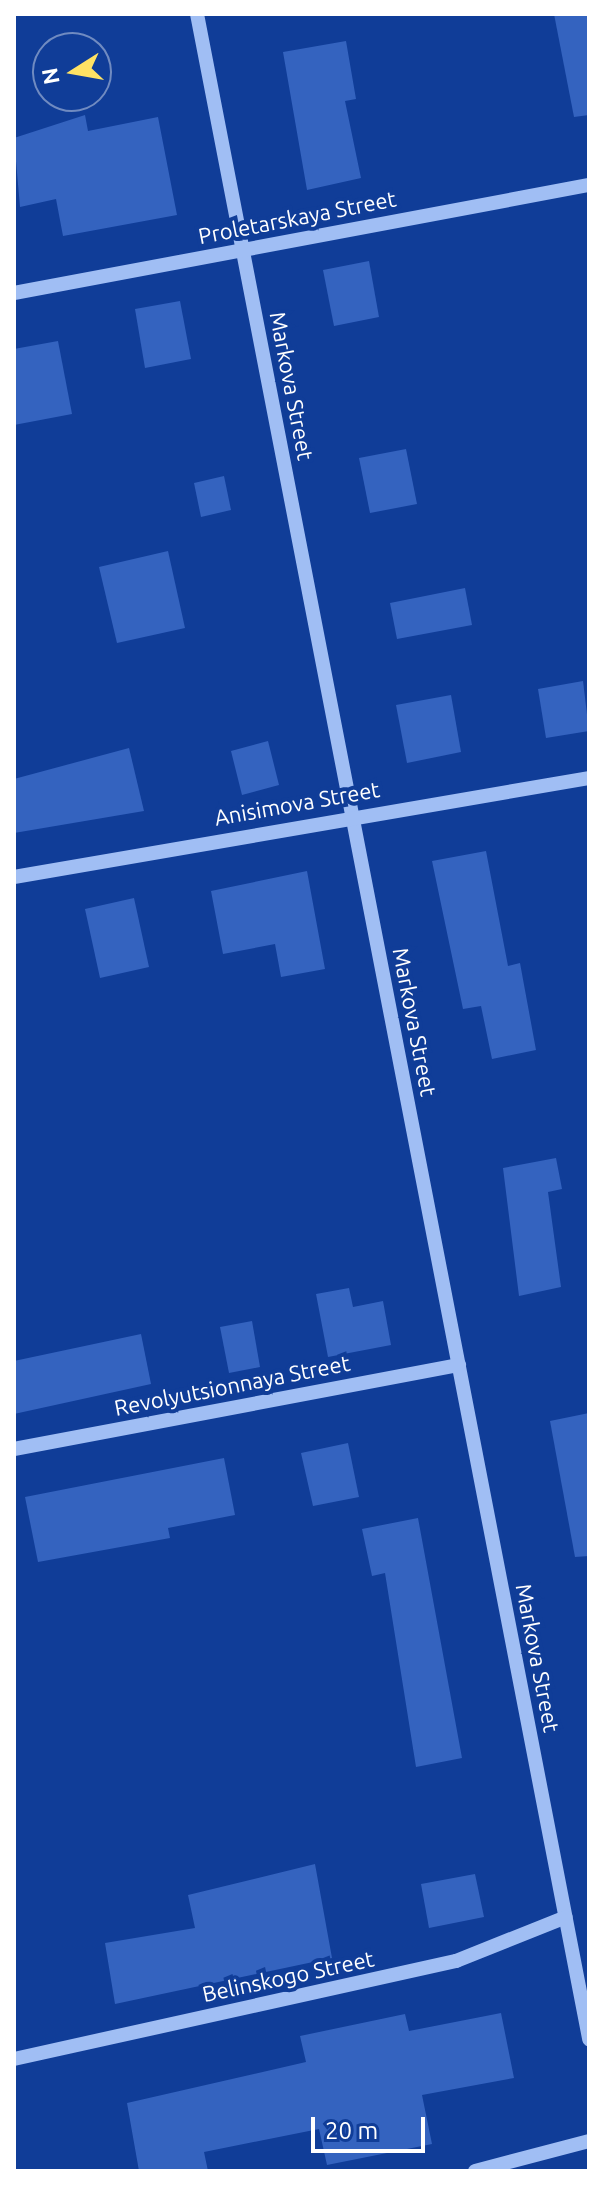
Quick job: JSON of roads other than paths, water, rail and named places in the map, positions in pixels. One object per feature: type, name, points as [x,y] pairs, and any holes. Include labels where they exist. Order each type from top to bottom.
[{"type":"street","name":"Markova Street","points":[[197,14],[589,2039]]},
{"type":"street","name":"Proletarskaya Street","points":[[14,293],[589,185]]},
{"type":"street","name":"Anisimova Street","points":[[14,877],[353,815],[589,778]]},
{"type":"street","name":"Revolyutsionnaya Street","points":[[14,1449],[459,1365]]},
{"type":"street","name":"Belinskogo Street","points":[[14,2059],[456,1961],[566,1917]]},
{"type":"street","points":[[475,2171],[589,2141]]}]
